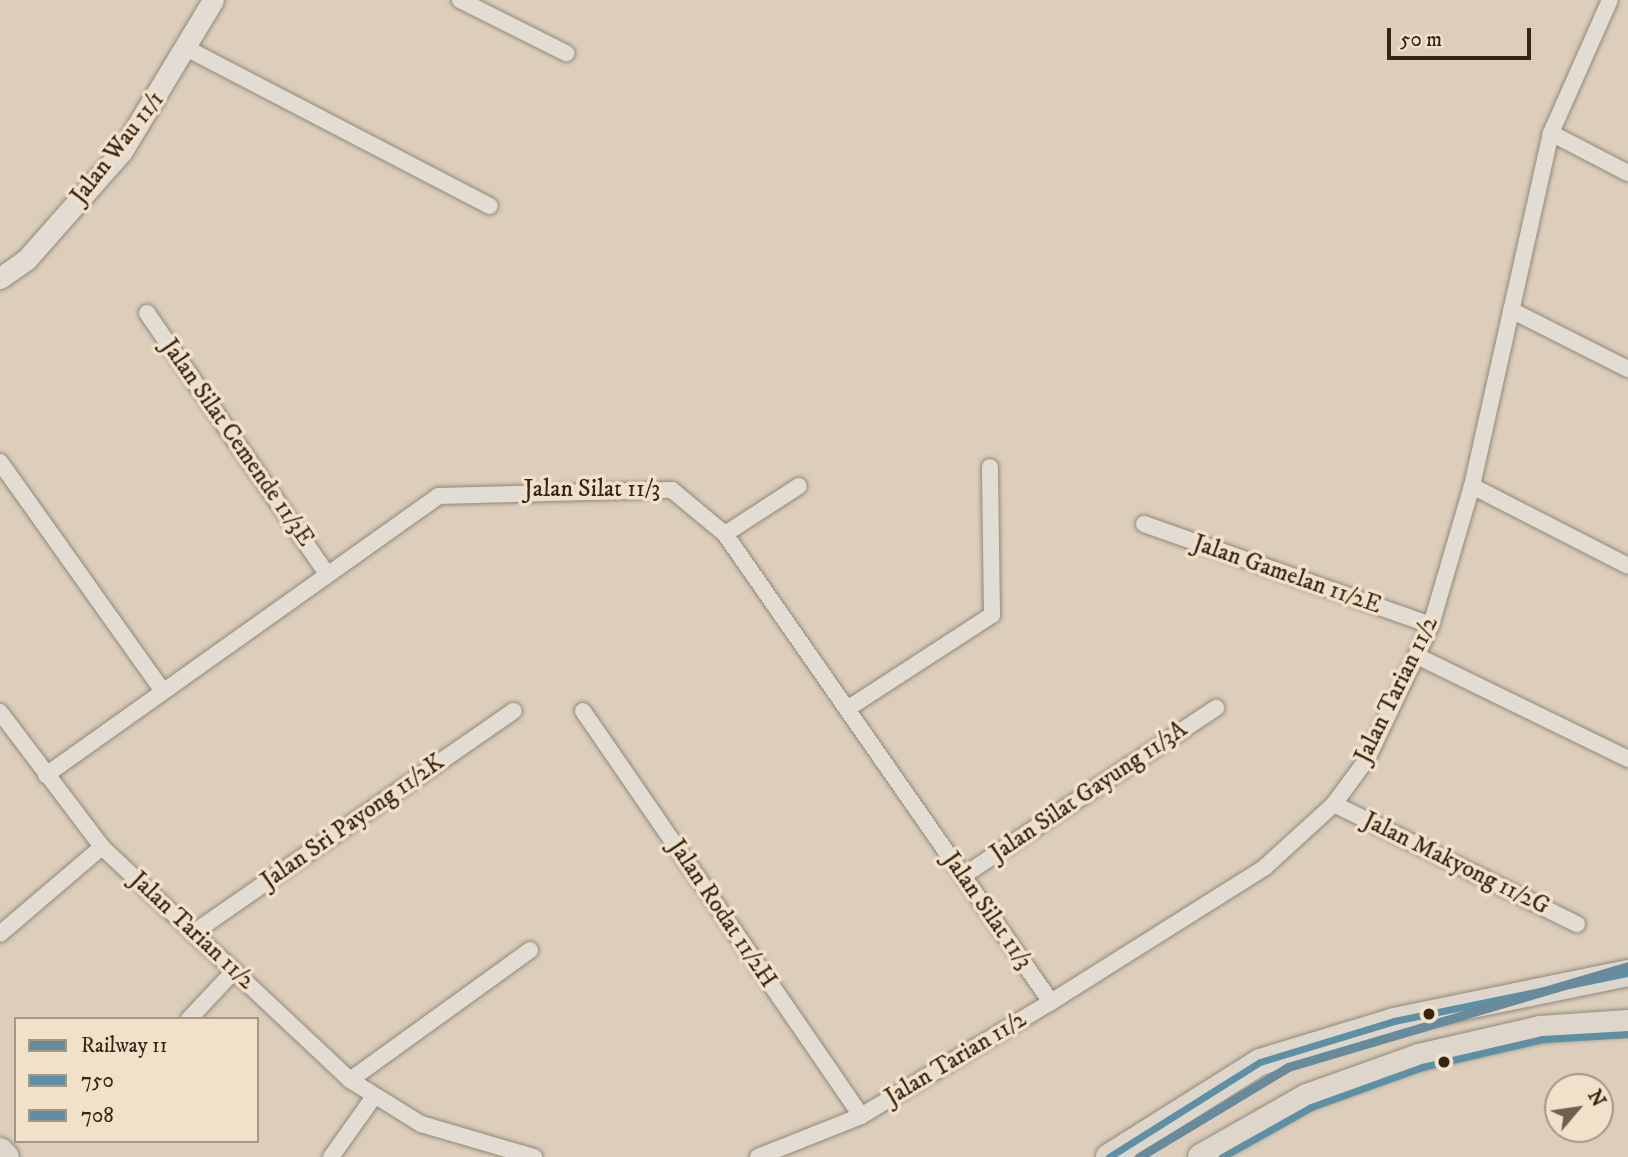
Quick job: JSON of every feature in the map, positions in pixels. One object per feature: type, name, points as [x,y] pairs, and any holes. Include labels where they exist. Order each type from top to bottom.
[{"type":"main road","points":[[1109,1157],[1261,1062],[1395,1021],[1628,973]]},
{"type":"main road","points":[[1201,1157],[1307,1097],[1419,1057],[1540,1029],[1628,1023]]},
{"type":"main road","points":[[0,1151],[6,1157]]},
{"type":"street","name":"Jalan Wau 11/1","points":[[0,278],[26,260],[122,150],[188,49],[213,0]]},
{"type":"street","points":[[460,0],[566,52]]},
{"type":"street","name":"Jalan Tarian 11/2","points":[[758,1157],[861,1116],[1051,1002],[1265,867],[1334,804],[1367,759],[1431,625],[1472,486],[1551,134],[1610,0]]},
{"type":"street","points":[[188,49],[490,205]]},
{"type":"street","points":[[1551,134],[1628,173]]},
{"type":"street","points":[[1511,310],[1628,369]]},
{"type":"street","name":"Jalan Silat Cemende 11/3E","points":[[147,313],[327,574]]},
{"type":"street","points":[[0,462],[162,690]]},
{"type":"street","points":[[846,709],[992,615],[990,467]]},
{"type":"street","points":[[725,534],[799,486]]},
{"type":"street","points":[[1472,486],[1628,566]]},
{"type":"street","name":"Jalan Silat 11/3","points":[[46,775],[327,574],[452,491],[672,490],[725,534],[1051,1002]]},
{"type":"street","name":"Jalan Gamelan 11/2E","points":[[1144,524],[1431,625]]},
{"type":"street","points":[[1418,656],[1628,759]]},
{"type":"street","name":"Jalan Silat Gayung 11/3A","points":[[963,876],[1216,708]]},
{"type":"street","name":"Jalan Sri Payong 11/2K","points":[[193,933],[514,711]]},
{"type":"street","name":"Jalan Rodat 11/2H","points":[[583,711],[861,1116]]},
{"type":"street","name":"Jalan Tarian 11/2","points":[[0,712],[102,847],[350,1080],[373,1098],[421,1124],[534,1157]]},
{"type":"street","name":"Jalan Makyong 11/2G","points":[[1334,804],[1577,924]]},
{"type":"street","points":[[0,933],[102,847]]},
{"type":"street","points":[[350,1080],[530,950]]},
{"type":"street","points":[[191,1017],[234,971]]},
{"type":"street","points":[[331,1157],[373,1098]]},
{"type":"rail line","name":"11","points":[[1139,1157],[1288,1067],[1628,966]]},
{"type":"transit line","name":"750","points":[[1109,1157],[1260,1062],[1394,1021],[1628,973]]},
{"type":"transit line","name":"708","points":[[1222,1157],[1311,1107],[1422,1067],[1542,1039],[1628,1034]]}]
